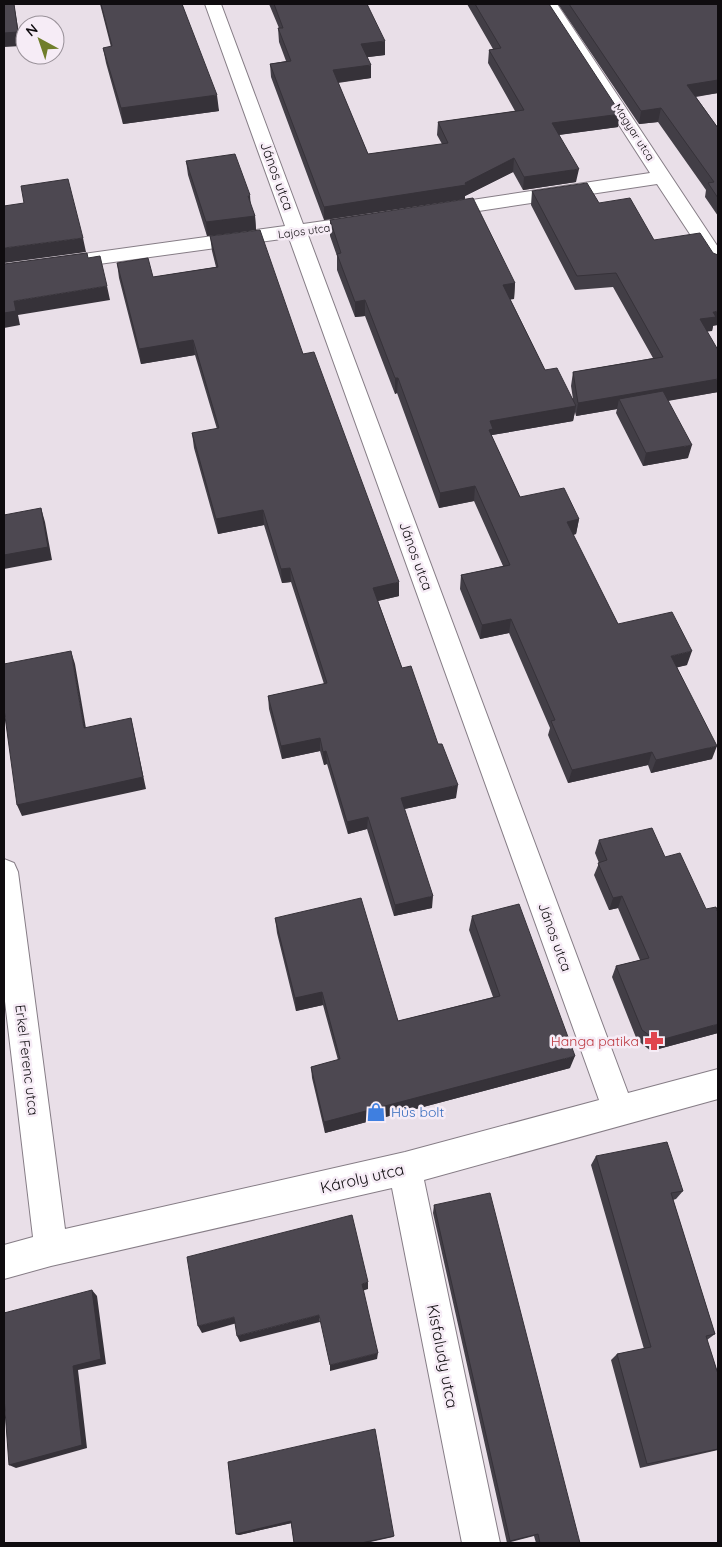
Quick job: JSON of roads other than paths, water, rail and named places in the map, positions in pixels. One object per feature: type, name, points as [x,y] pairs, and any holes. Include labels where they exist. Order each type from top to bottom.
[{"type":"street","name":"János utca","points":[[213,4],[618,1110]]},
{"type":"street","name":"Magyar utca","points":[[549,4],[718,262]]},
{"type":"street","points":[[416,214],[664,177]]},
{"type":"street","name":"Lajos utca","points":[[4,271],[298,232],[386,218]]},
{"type":"street","name":"Erkel Ferenc utca","points":[[4,872],[51,1249]]},
{"type":"street","name":"Károly utca","points":[[4,1262],[51,1249],[405,1169],[718,1084]]},
{"type":"street","name":"Kisfaludy utca","points":[[405,1169],[481,1543]]},
{"type":"place","name":"Hanga patika","points":[[654,1041]]},
{"type":"place","name":"Hús bolt","points":[[376,1112]]}]
